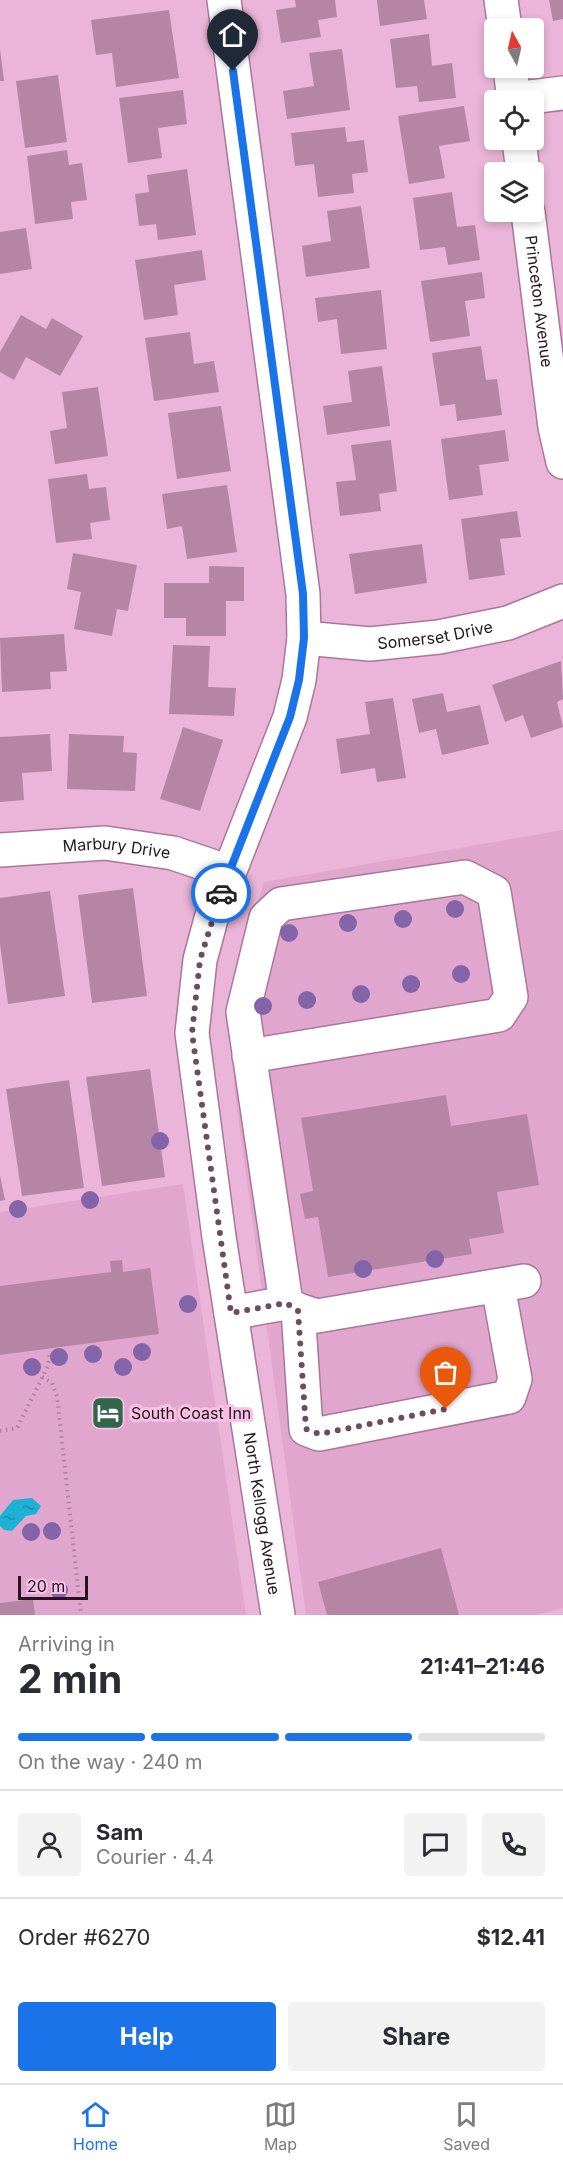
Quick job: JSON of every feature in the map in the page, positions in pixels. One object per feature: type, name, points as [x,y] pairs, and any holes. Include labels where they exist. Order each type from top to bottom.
[{"type":"street","name":"North Kellogg Avenue","points":[[224,0],[303,594],[304,638],[299,680],[290,717],[211,919],[200,960],[192,1033],[231,1313],[278,1615]]},
{"type":"street","points":[[501,0],[504,18]]},
{"type":"street","points":[[544,96],[563,93]]},
{"type":"street","name":"Princeton Avenue","points":[[529,222],[555,427],[563,462]]},
{"type":"street","name":"Somerset Drive","points":[[304,638],[370,644],[439,637],[508,623],[563,601]]},
{"type":"street","name":"Marbury Drive","points":[[0,850],[105,843],[173,853],[229,873]]},
{"type":"street","points":[[231,1313],[292,1307],[317,1316],[511,1284],[515,1378],[509,1397],[319,1434],[306,1429],[292,1307],[249,1056],[243,1012],[266,918],[281,904],[465,877],[494,892],[511,997],[499,1015],[249,1056]]},
{"type":"path","points":[[0,1431],[17,1428],[51,1359],[50,1353]]},
{"type":"path","points":[[42,1377],[52,1383],[57,1396],[81,1615]]},
{"type":"shaded area","points":[[563,830],[563,1608],[536,1615],[306,1615],[234,1086],[235,976],[264,882]]},
{"type":"shaded area","name":"South Coast Inn","points":[[183,1184],[246,1615],[0,1615],[0,1212]]},
{"type":"water","points":[[32,1498],[41,1506],[36,1514],[26,1516],[12,1531],[4,1530],[0,1526],[0,1516],[13,1500]]},
{"type":"building","points":[[295,0],[335,0],[337,17],[318,20],[321,37],[281,43],[276,10],[296,7]]},
{"type":"building","points":[[377,0],[424,0],[427,19],[380,26]]},
{"type":"building","points":[[549,0],[563,0],[563,19],[553,21]]},
{"type":"building","points":[[169,10],[179,78],[116,87],[112,53],[96,55],[91,20]]},
{"type":"building","points":[[429,34],[432,66],[452,63],[456,98],[419,102],[417,86],[396,88],[390,39]]},
{"type":"building","points":[[0,49],[4,81],[0,81]]},
{"type":"building","points":[[342,49],[350,110],[287,119],[283,91],[314,86],[309,53]]},
{"type":"building","points":[[58,75],[67,142],[25,148],[16,81]]},
{"type":"building","points":[[183,90],[187,124],[158,128],[162,158],[128,163],[119,98]]},
{"type":"building","points":[[464,106],[470,141],[439,146],[445,178],[409,184],[398,116]]},
{"type":"building","points":[[345,127],[347,142],[364,140],[368,172],[352,174],[354,193],[318,197],[314,164],[295,166],[291,133]]},
{"type":"building","points":[[67,150],[69,165],[82,163],[87,200],[71,202],[73,219],[35,224],[27,156]]},
{"type":"building","points":[[187,169],[196,235],[158,240],[156,224],[139,226],[135,194],[149,192],[147,175]]},
{"type":"building","points":[[452,192],[457,227],[475,225],[480,260],[448,265],[445,247],[420,250],[413,198]]},
{"type":"building","points":[[361,206],[370,268],[306,277],[302,246],[331,241],[327,211]]},
{"type":"building","points":[[26,228],[32,269],[0,274],[0,232]]},
{"type":"building","points":[[202,250],[206,280],[174,285],[178,315],[144,320],[135,260]]},
{"type":"building","points":[[482,272],[485,298],[465,301],[470,336],[430,342],[421,281]]},
{"type":"building","points":[[381,290],[387,349],[341,354],[337,319],[318,322],[315,298]]},
{"type":"building","points":[[21,315],[46,329],[52,318],[83,336],[60,376],[26,357],[14,380],[0,372],[0,352]]},
{"type":"building","points":[[190,332],[194,364],[214,361],[219,392],[154,401],[145,338]]},
{"type":"building","points":[[481,346],[486,380],[497,379],[502,415],[457,421],[455,404],[440,406],[432,353]]},
{"type":"building","points":[[382,366],[390,426],[327,435],[323,406],[352,402],[348,371]]},
{"type":"building","points":[[98,387],[108,456],[55,464],[50,431],[67,428],[62,392]]},
{"type":"building","points":[[221,406],[231,471],[177,479],[168,413]]},
{"type":"building","points":[[505,430],[509,461],[479,465],[483,495],[449,500],[441,439]]},
{"type":"building","points":[[391,440],[397,491],[379,494],[381,511],[340,516],[336,482],[356,480],[351,445]]},
{"type":"building","points":[[87,474],[89,489],[106,487],[110,520],[90,523],[92,539],[56,543],[48,479]]},
{"type":"building","points":[[227,485],[237,552],[187,559],[182,526],[167,529],[162,494]]},
{"type":"building","points":[[517,511],[521,537],[500,539],[505,575],[469,580],[461,519]]},
{"type":"building","points":[[422,544],[427,583],[355,594],[349,554]]},
{"type":"building","points":[[73,553],[137,565],[128,611],[117,609],[112,636],[74,629],[81,592],[67,589]]},
{"type":"building","points":[[209,566],[244,567],[244,601],[226,601],[226,636],[186,636],[186,618],[164,618],[164,583],[209,583]]},
{"type":"building","points":[[64,634],[67,671],[50,672],[51,689],[2,692],[0,638]]},
{"type":"building","points":[[173,645],[210,646],[208,687],[236,688],[234,716],[169,714]]},
{"type":"building","points":[[561,661],[563,699],[557,702],[563,727],[531,738],[523,715],[505,722],[492,685]]},
{"type":"building","points":[[443,693],[447,712],[480,705],[489,744],[442,755],[436,729],[419,733],[412,699]]},
{"type":"building","points":[[393,698],[406,778],[377,782],[375,768],[341,774],[336,739],[370,734],[365,702]]},
{"type":"building","points":[[183,727],[223,740],[200,811],[160,799]]},
{"type":"building","points":[[50,734],[52,771],[22,773],[24,800],[0,802],[0,737]]},
{"type":"building","points":[[69,734],[124,736],[123,752],[137,753],[135,791],[67,789]]},
{"type":"building","points":[[133,888],[147,996],[92,1003],[78,895]]},
{"type":"building","points":[[50,891],[65,996],[8,1004],[0,944],[0,898]]},
{"type":"building","points":[[150,1069],[165,1177],[102,1186],[86,1077]]},
{"type":"building","points":[[69,1080],[84,1188],[22,1196],[6,1089]]},
{"type":"building","points":[[446,1095],[451,1126],[527,1114],[539,1185],[497,1192],[504,1233],[469,1239],[472,1254],[328,1277],[318,1217],[305,1219],[300,1194],[313,1191],[301,1118]]},
{"type":"building","points":[[0,1175],[5,1200],[0,1201]]},
{"type":"building","points":[[122,1260],[123,1272],[150,1268],[159,1334],[0,1355],[0,1286],[111,1272],[110,1261]]},
{"type":"building","points":[[441,1548],[459,1615],[327,1615],[318,1582]]},
{"type":"building","points":[[33,1599],[35,1615],[0,1615],[0,1603]]},
{"type":"way so far","points":[[221,893],[200,960],[192,1033],[193,1054],[231,1313],[286,1303],[298,1311],[306,1429],[319,1434],[446,1409]]},
{"type":"place","name":"South Coast Inn","points":[[108,1413]]},
{"type":"route","points":[[221,893],[290,717],[299,680],[304,638],[303,594],[233,71]]}]
